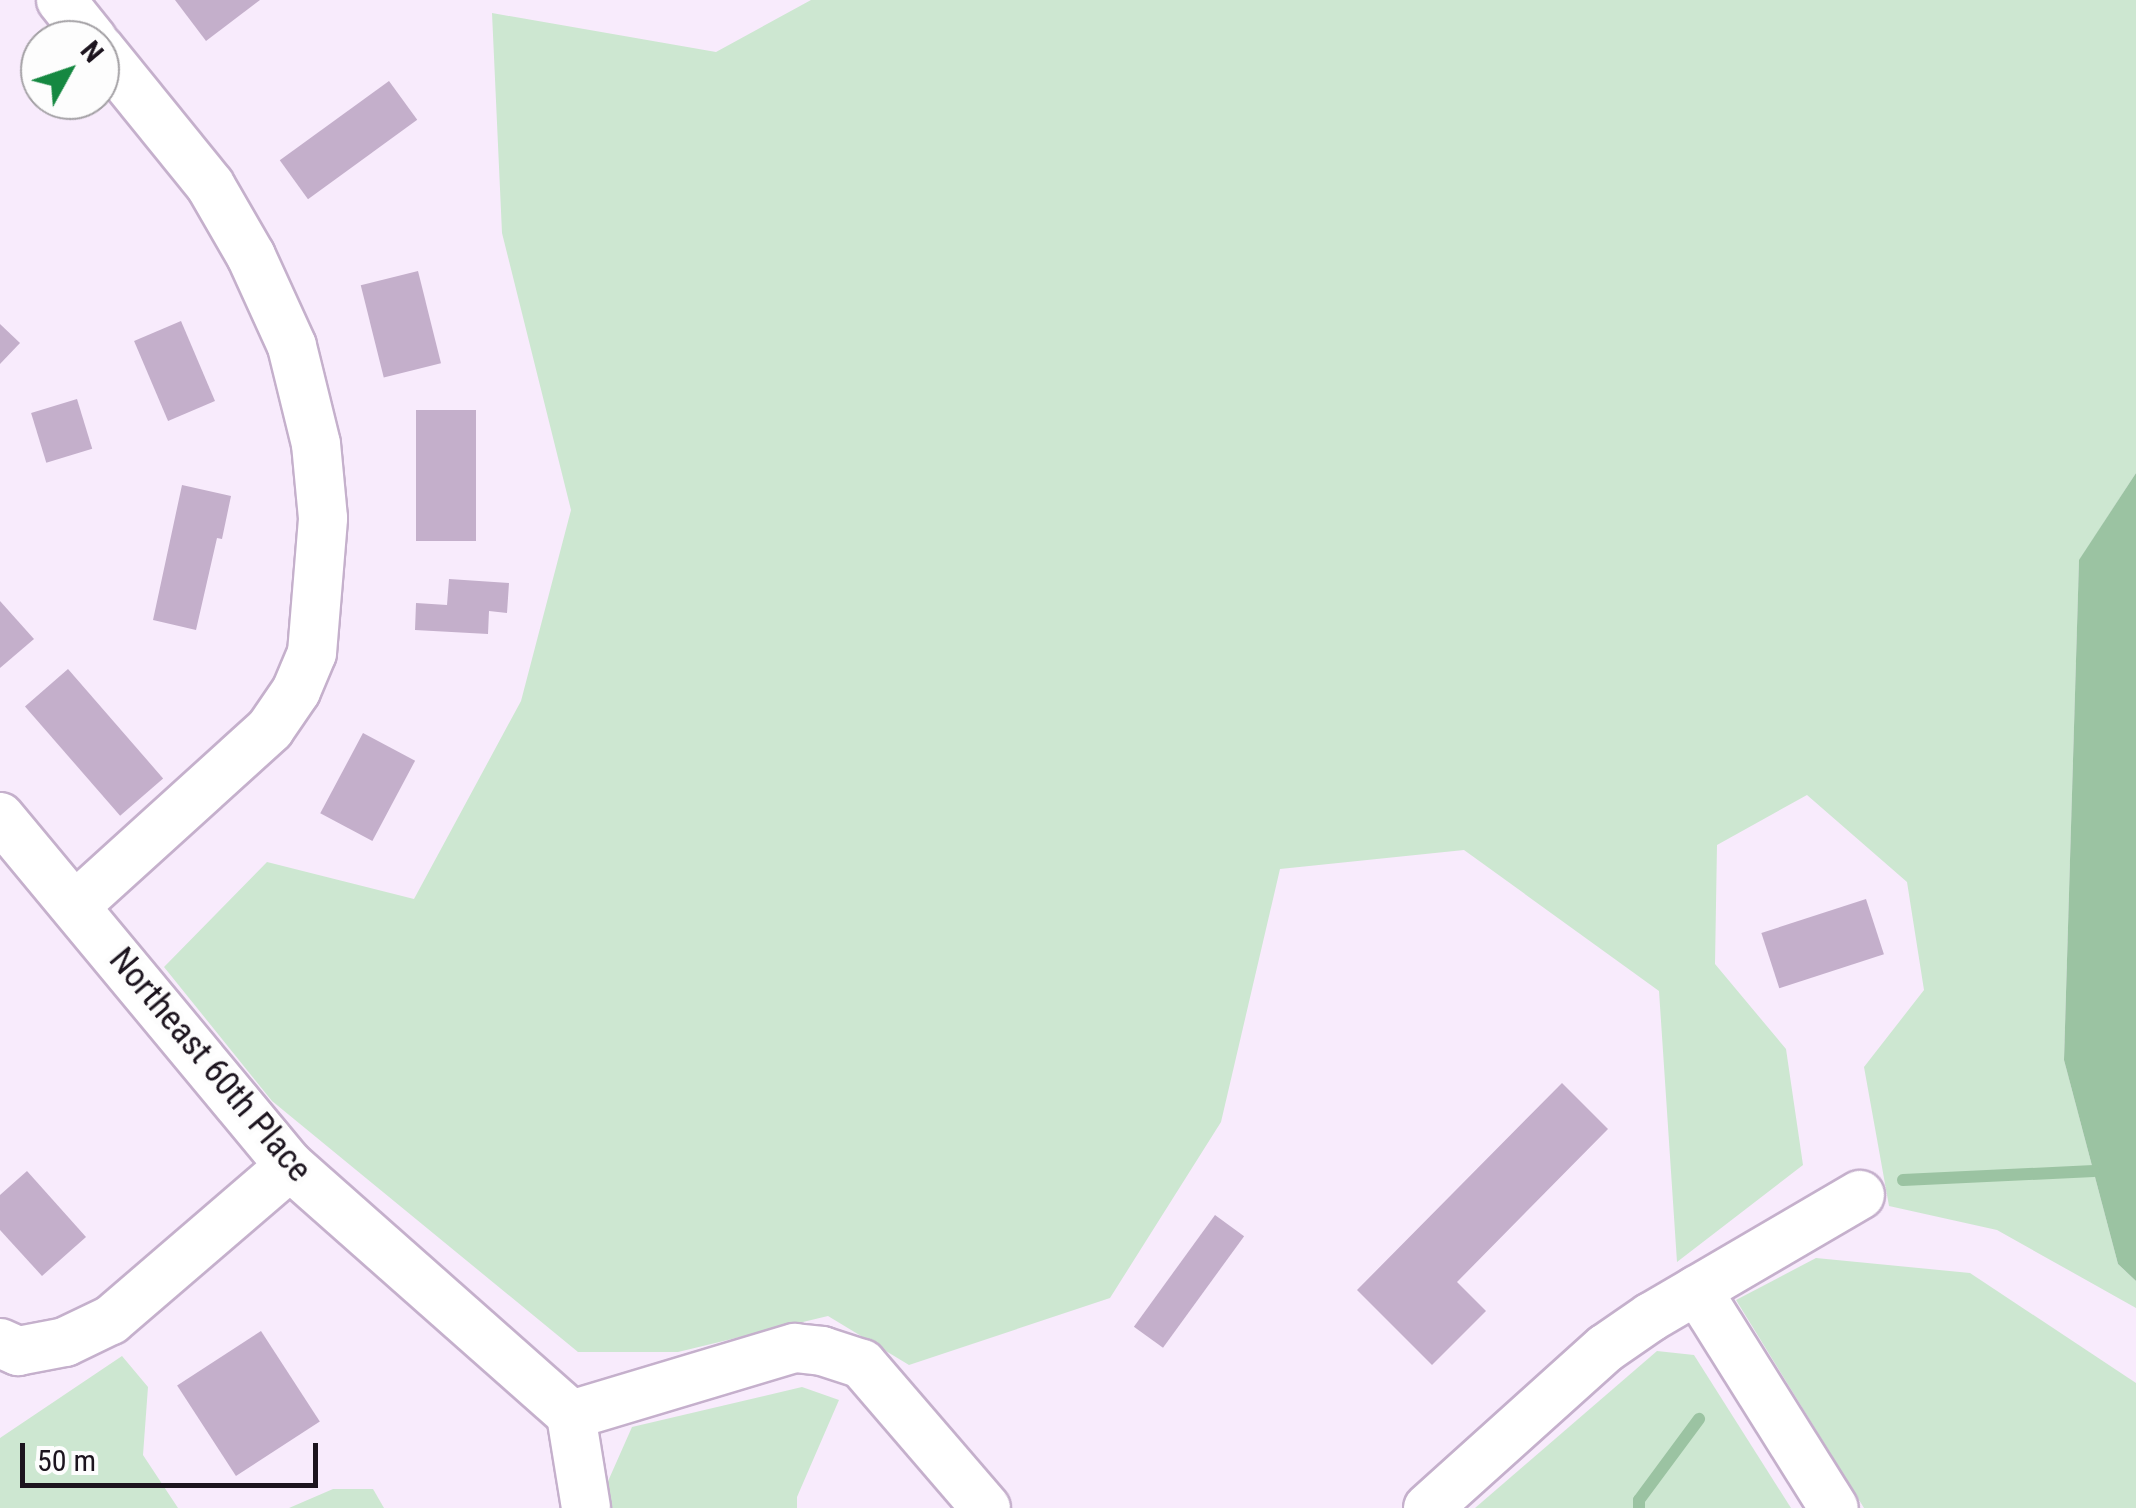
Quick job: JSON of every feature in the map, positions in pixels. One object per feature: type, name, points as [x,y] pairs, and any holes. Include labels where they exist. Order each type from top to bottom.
[{"type":"street","points":[[61,0],[77,20]]},
{"type":"street","points":[[76,906],[270,729],[296,690],[312,653],[323,518],[316,444],[292,346],[251,256],[210,185],[120,74]]},
{"type":"street","name":"Northeast 60th Place","points":[[0,817],[290,1166],[572,1415]]},
{"type":"street","points":[[0,1344],[18,1351],[65,1342],[110,1320],[290,1166]]},
{"type":"street","points":[[1428,1508],[1606,1348],[1860,1195]]},
{"type":"street","points":[[1697,1290],[1834,1508]]},
{"type":"street","points":[[586,1508],[572,1415],[795,1348],[822,1351],[862,1364],[986,1508]]},
{"type":"shaded area","points":[[811,0],[2136,0],[2136,473],[2079,561],[2064,1060],[2118,1264],[2136,1281],[2136,1308],[1997,1230],[1889,1206],[1864,1067],[1924,990],[1907,882],[1807,795],[1717,845],[1715,964],[1786,1049],[1803,1165],[1677,1262],[1659,991],[1464,850],[1280,869],[1221,1122],[1110,1298],[909,1365],[828,1316],[678,1352],[578,1352],[272,1101],[164,967],[267,862],[414,899],[521,701],[571,510],[502,233],[492,13],[716,52]]},
{"type":"shaded area","points":[[2136,473],[2136,1281],[2118,1264],[2064,1060],[2079,560]]},
{"type":"shaded area","points":[[1816,1258],[1970,1273],[2136,1383],[2136,1508],[1864,1508],[1736,1300]]},
{"type":"shaded area","points":[[1657,1351],[1694,1355],[1791,1508],[1475,1508]]},
{"type":"shaded area","points":[[122,1356],[148,1387],[143,1455],[178,1508],[0,1508],[0,1438]]},
{"type":"shaded area","points":[[802,1387],[839,1400],[797,1497],[797,1508],[608,1508],[605,1488],[632,1427]]},
{"type":"shaded area","points":[[333,1489],[373,1489],[384,1508],[289,1508]]},
{"type":"building","points":[[175,0],[260,0],[206,41]]},
{"type":"building","points":[[389,81],[417,120],[308,199],[280,160]]},
{"type":"building","points":[[418,271],[441,363],[384,377],[361,285]]},
{"type":"building","points":[[181,321],[215,401],[168,421],[134,341]]},
{"type":"building","points":[[0,324],[20,343],[0,364]]},
{"type":"building","points":[[77,399],[92,449],[46,463],[31,413]]},
{"type":"building","points":[[416,410],[476,410],[476,541],[416,541]]},
{"type":"building","points":[[182,485],[231,496],[196,630],[153,620]]},
{"type":"building","points":[[449,579],[509,583],[507,613],[489,611],[488,634],[415,630],[416,603],[447,605]]},
{"type":"building","points":[[0,601],[34,639],[0,668]]},
{"type":"building","points":[[68,669],[163,778],[120,816],[25,706]]},
{"type":"building","points":[[363,733],[415,761],[372,841],[320,813]]},
{"type":"building","points":[[1866,899],[1884,954],[1779,988],[1761,933]]},
{"type":"building","points":[[1562,1083],[1608,1129],[1457,1282],[1486,1311],[1432,1365],[1357,1290]]},
{"type":"building","points":[[27,1171],[86,1237],[42,1276],[0,1230],[0,1195]]},
{"type":"building","points":[[1215,1215],[1244,1236],[1163,1348],[1134,1327]]},
{"type":"building","points":[[261,1331],[320,1422],[236,1476],[177,1385]]},
{"type":"waterway","points":[[1903,1180],[2094,1171]]},
{"type":"waterway","points":[[1639,1508],[1639,1500],[1699,1419]]}]
